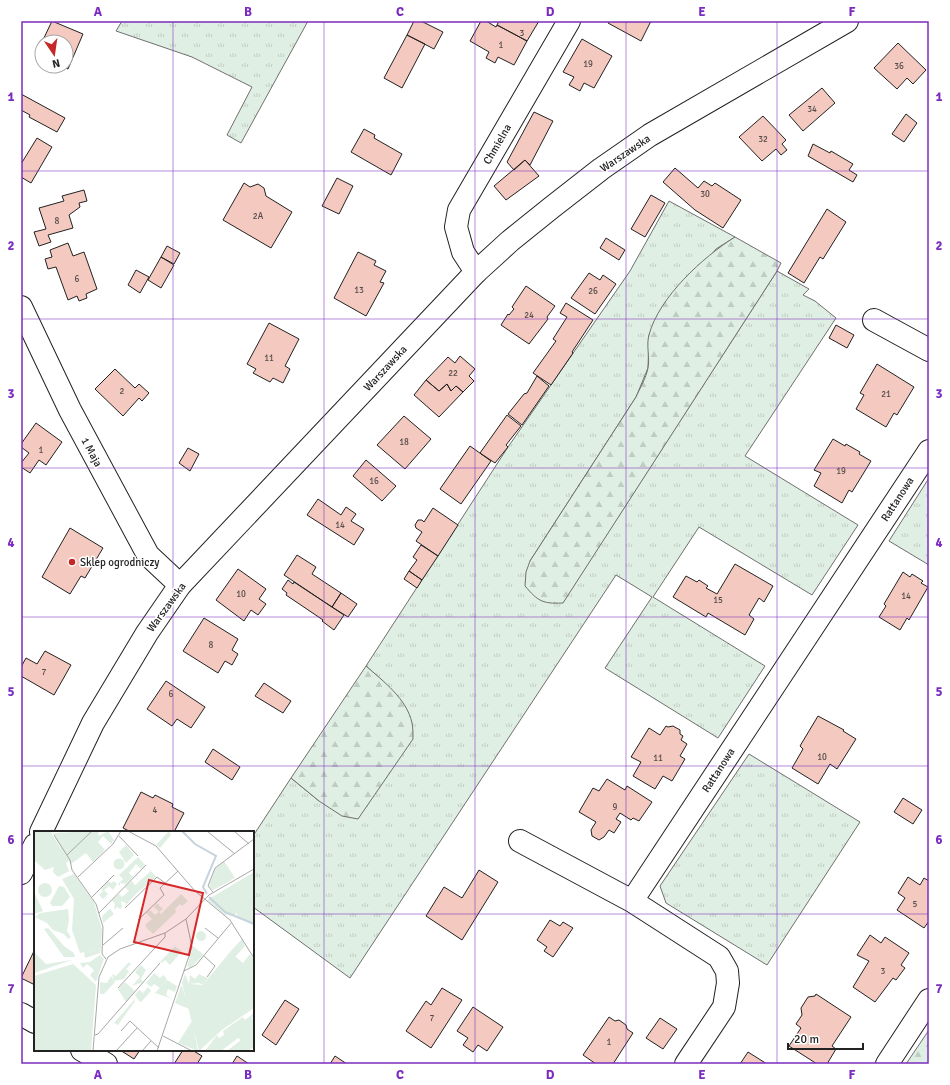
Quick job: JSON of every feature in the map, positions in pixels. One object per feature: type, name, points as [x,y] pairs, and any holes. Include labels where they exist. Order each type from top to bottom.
[{"type":"street","name":"Chmielna","points":[[476,272],[463,252],[456,227],[459,210],[569,21]]},
{"type":"street","name":"Warszawska","points":[[41,831],[93,722],[143,640],[180,585],[476,272],[510,241],[601,169],[638,144],[847,21]]},
{"type":"street","name":"1 Maja","points":[[21,307],[70,410],[148,555],[180,585]]},
{"type":"street","points":[[874,320],[929,350]]},
{"type":"street","name":"Rattanowa","points":[[632,901],[929,451]]},
{"type":"street","points":[[520,841],[632,901],[719,957],[727,971],[728,983],[724,1007],[686,1064]]},
{"type":"street","points":[[21,874],[34,847]]},
{"type":"street","points":[[886,1064],[929,1000]]},
{"type":"street","points":[[21,1014],[34,1021]]},
{"type":"street","points":[[84,1051],[106,1064]]},
{"type":"green space","points":[[122,21],[308,21],[241,143],[227,135],[252,87],[192,57],[116,31]]},
{"type":"green space","points":[[669,201],[735,237],[716,249],[649,335],[648,368],[636,397],[530,561],[563,602],[777,271],[809,289],[803,295],[815,301],[836,318],[745,456],[858,525],[812,595],[699,527],[653,597],[765,666],[718,738],[605,668],[652,597],[616,575],[350,978],[254,908],[254,834],[291,778],[319,801],[383,681],[366,666],[508,447],[630,271]]},
{"type":"green space","points":[[735,237],[781,263],[777,271],[563,603],[550,603],[537,598],[525,586],[526,572],[530,561],[636,397],[648,368],[649,335],[662,306],[696,267],[709,255]]},
{"type":"green space","points":[[929,478],[929,565],[889,541]]},
{"type":"green space","points":[[366,666],[387,684],[400,698],[412,723],[413,739],[358,819],[342,816],[319,801],[291,778]]},
{"type":"green space","points":[[749,754],[860,822],[767,965],[666,903],[660,886]]},
{"type":"green space","points":[[929,1030],[929,1064],[906,1064]]},
{"type":"building","points":[[52,21],[83,34],[74,55],[74,34],[46,34]]},
{"type":"building","points":[[414,21],[421,21],[443,32],[434,49],[407,35]]},
{"type":"building","points":[[481,21],[486,21],[496,27],[497,25],[527,41],[514,65],[498,57],[495,63],[486,58],[489,52],[470,41]]},
{"type":"building","points":[[499,21],[539,21],[527,41],[497,25]]},
{"type":"building","points":[[609,21],[651,21],[641,41],[608,23]]},
{"type":"building","points":[[407,35],[425,44],[402,88],[384,78]]},
{"type":"building","points":[[582,39],[612,56],[594,88],[584,83],[580,91],[569,85],[574,77],[563,72]]},
{"type":"building","points":[[898,43],[926,70],[913,84],[907,78],[897,89],[874,68]]},
{"type":"building","points":[[822,88],[835,103],[803,131],[789,115]]},
{"type":"building","points":[[21,94],[65,118],[57,132],[29,117],[30,115],[21,110]]},
{"type":"building","points":[[534,112],[553,121],[530,165],[525,160],[514,170],[507,162]]},
{"type":"building","points":[[906,114],[917,123],[904,142],[892,134]]},
{"type":"building","points":[[763,116],[786,140],[782,144],[787,150],[781,155],[776,149],[762,161],[739,137]]},
{"type":"building","points":[[364,129],[375,135],[374,138],[402,154],[391,175],[351,152]]},
{"type":"building","points":[[37,138],[52,147],[31,183],[21,177],[21,164]]},
{"type":"building","points":[[813,144],[830,153],[831,151],[853,164],[849,170],[857,175],[853,182],[808,156]]},
{"type":"building","points":[[525,160],[539,176],[506,200],[494,186]]},
{"type":"building","points":[[675,168],[698,188],[704,181],[712,186],[715,183],[741,200],[723,228],[695,210],[663,182]]},
{"type":"building","points":[[337,178],[353,186],[339,214],[322,206]]},
{"type":"building","points":[[244,183],[250,187],[258,184],[264,188],[266,196],[292,212],[271,248],[223,220]]},
{"type":"building","points":[[84,190],[87,201],[79,203],[80,207],[69,215],[73,228],[48,235],[51,242],[39,246],[34,232],[46,229],[39,208],[64,201],[62,196]]},
{"type":"building","points":[[651,195],[665,203],[645,237],[631,229]]},
{"type":"building","points":[[827,209],[846,222],[823,259],[820,257],[804,283],[788,273]]},
{"type":"building","points":[[606,238],[625,250],[619,260],[600,248]]},
{"type":"building","points":[[68,243],[73,256],[84,252],[97,289],[86,294],[87,298],[79,301],[77,296],[68,300],[56,267],[48,269],[45,259],[52,257],[50,250]]},
{"type":"building","points":[[167,246],[180,253],[174,264],[161,257]]},
{"type":"building","points":[[358,252],[376,261],[374,265],[386,271],[380,282],[384,283],[366,316],[334,298]]},
{"type":"building","points":[[161,257],[174,265],[161,288],[148,280]]},
{"type":"building","points":[[136,270],[149,277],[140,293],[128,285]]},
{"type":"building","points":[[589,273],[600,280],[603,275],[616,284],[595,314],[571,298]]},
{"type":"building","points":[[526,286],[555,306],[547,317],[548,319],[529,344],[501,325],[508,314],[509,315],[514,309],[512,307]]},
{"type":"building","points":[[566,303],[593,320],[551,385],[533,373],[556,341],[553,339],[567,317],[560,313]]},
{"type":"building","points":[[269,323],[299,339],[285,366],[290,369],[283,383],[273,378],[270,382],[253,373],[256,369],[247,364]]},
{"type":"building","points":[[836,325],[854,335],[847,348],[829,338]]},
{"type":"building","points":[[460,356],[475,369],[469,376],[474,381],[463,392],[456,386],[451,391],[447,384],[439,391],[426,380],[448,357],[455,363]]},
{"type":"building","points":[[877,364],[914,387],[897,415],[894,413],[886,427],[856,409],[864,395],[860,393]]},
{"type":"building","points":[[115,369],[135,388],[139,384],[149,393],[142,401],[139,398],[123,416],[95,389]]},
{"type":"building","points":[[537,376],[549,386],[522,425],[508,414],[524,394],[527,393]]},
{"type":"building","points":[[426,380],[439,391],[447,384],[451,391],[456,386],[463,392],[439,417],[414,395]]},
{"type":"building","points":[[507,415],[521,426],[506,445],[508,447],[495,463],[480,453]]},
{"type":"building","points":[[404,416],[431,439],[405,469],[377,445]]},
{"type":"building","points":[[36,423],[62,442],[46,465],[39,460],[30,473],[21,467],[21,463],[29,453],[21,447],[21,444]]},
{"type":"building","points":[[833,439],[860,452],[859,454],[871,461],[852,492],[849,490],[842,503],[814,486],[821,473],[814,470]]},
{"type":"building","points":[[470,446],[491,461],[461,504],[440,489]]},
{"type":"building","points":[[188,448],[199,454],[190,471],[179,463]]},
{"type":"building","points":[[366,460],[396,486],[382,501],[353,476]]},
{"type":"building","points":[[318,499],[341,515],[346,507],[356,514],[351,521],[364,529],[354,545],[307,515]]},
{"type":"building","points":[[433,508],[458,525],[438,556],[416,541],[422,532],[416,528],[415,525],[418,520],[422,520],[424,522]]},
{"type":"building","name":"Sklep ogrodniczy","points":[[70,528],[103,548],[85,578],[81,576],[70,594],[42,577]]},
{"type":"building","points":[[421,545],[438,556],[422,580],[409,571],[417,560],[413,557]]},
{"type":"building","points":[[297,555],[316,567],[312,574],[341,593],[332,607],[284,575]]},
{"type":"building","points":[[735,564],[773,586],[764,602],[759,598],[749,615],[754,619],[745,635],[708,613],[706,617],[673,597],[686,576],[697,582],[699,580],[708,586],[706,588],[717,594]]},
{"type":"building","points":[[238,569],[266,589],[259,599],[266,604],[258,615],[251,610],[244,621],[216,600]]},
{"type":"building","points":[[409,571],[422,580],[417,588],[404,579]]},
{"type":"building","points":[[903,572],[910,577],[912,574],[923,581],[921,583],[928,587],[909,620],[907,618],[900,630],[879,617],[886,606],[884,604]]},
{"type":"building","points":[[288,580],[293,584],[294,582],[344,615],[334,630],[322,621],[323,620],[286,595],[287,593],[282,589]]},
{"type":"building","points":[[341,593],[357,604],[348,617],[332,607]]},
{"type":"building","points":[[204,618],[238,639],[232,650],[238,654],[232,665],[225,661],[218,673],[183,651]]},
{"type":"building","points":[[45,651],[71,665],[54,695],[21,676],[21,667],[26,658],[37,664]]},
{"type":"building","points":[[166,681],[205,707],[191,728],[177,719],[172,726],[147,709]]},
{"type":"building","points":[[264,683],[291,701],[283,713],[255,696]]},
{"type":"building","points":[[818,716],[844,730],[843,731],[856,739],[837,769],[830,764],[818,784],[792,768],[803,749],[800,746]]},
{"type":"building","points":[[666,726],[673,726],[680,730],[680,734],[683,736],[681,740],[687,744],[680,756],[685,759],[672,781],[663,776],[655,789],[633,776],[641,762],[631,757],[649,728],[660,735]]},
{"type":"building","points":[[213,749],[240,767],[232,780],[205,762]]},
{"type":"building","points":[[607,779],[625,790],[627,786],[652,802],[639,821],[633,818],[631,820],[620,813],[616,819],[621,822],[614,833],[609,830],[604,837],[599,840],[592,836],[591,830],[596,822],[579,812],[593,788],[599,791]]},
{"type":"building","points":[[141,792],[153,798],[155,795],[173,804],[172,807],[184,813],[175,831],[129,831],[123,828]]},
{"type":"building","points":[[903,798],[922,810],[913,824],[894,812]]},
{"type":"building","points":[[479,870],[498,882],[462,940],[426,916],[444,887],[462,898]]},
{"type":"building","points":[[908,877],[920,885],[924,878],[929,881],[929,921],[924,928],[897,910],[905,898],[898,893]]},
{"type":"building","points":[[550,920],[560,926],[563,922],[573,928],[553,957],[544,951],[547,947],[537,940]]},
{"type":"building","points":[[870,935],[881,943],[885,937],[909,953],[901,965],[905,968],[896,980],[893,978],[875,1002],[853,987],[869,961],[857,955]]},
{"type":"building","points":[[34,951],[34,984],[21,978]]},
{"type":"building","points":[[442,988],[462,1000],[431,1048],[406,1031],[426,1001],[431,1005]]},
{"type":"building","points":[[816,994],[851,1017],[832,1046],[836,1049],[827,1064],[817,1064],[789,1046],[801,1028],[796,1024],[802,1015],[801,1008],[808,997],[815,996]]},
{"type":"building","points":[[285,1000],[299,1009],[276,1045],[262,1035]]},
{"type":"building","points":[[473,1007],[503,1027],[487,1051],[478,1045],[473,1052],[463,1045],[468,1038],[457,1031]]},
{"type":"building","points":[[609,1017],[615,1021],[619,1020],[633,1033],[613,1064],[596,1064],[583,1055]]},
{"type":"building","points":[[660,1018],[677,1029],[663,1049],[646,1038]]},
{"type":"building","points":[[122,1051],[139,1051],[134,1059]]},
{"type":"building","points":[[182,1051],[194,1051],[202,1056],[197,1064],[174,1064]]},
{"type":"building","points":[[748,1052],[767,1064],[740,1064]]},
{"type":"building","points":[[237,1056],[249,1064],[232,1064]]},
{"type":"building","points":[[335,1056],[347,1064],[330,1064]]},
{"type":"place","name":"Sklep ogrodniczy","points":[[72,562]]}]
